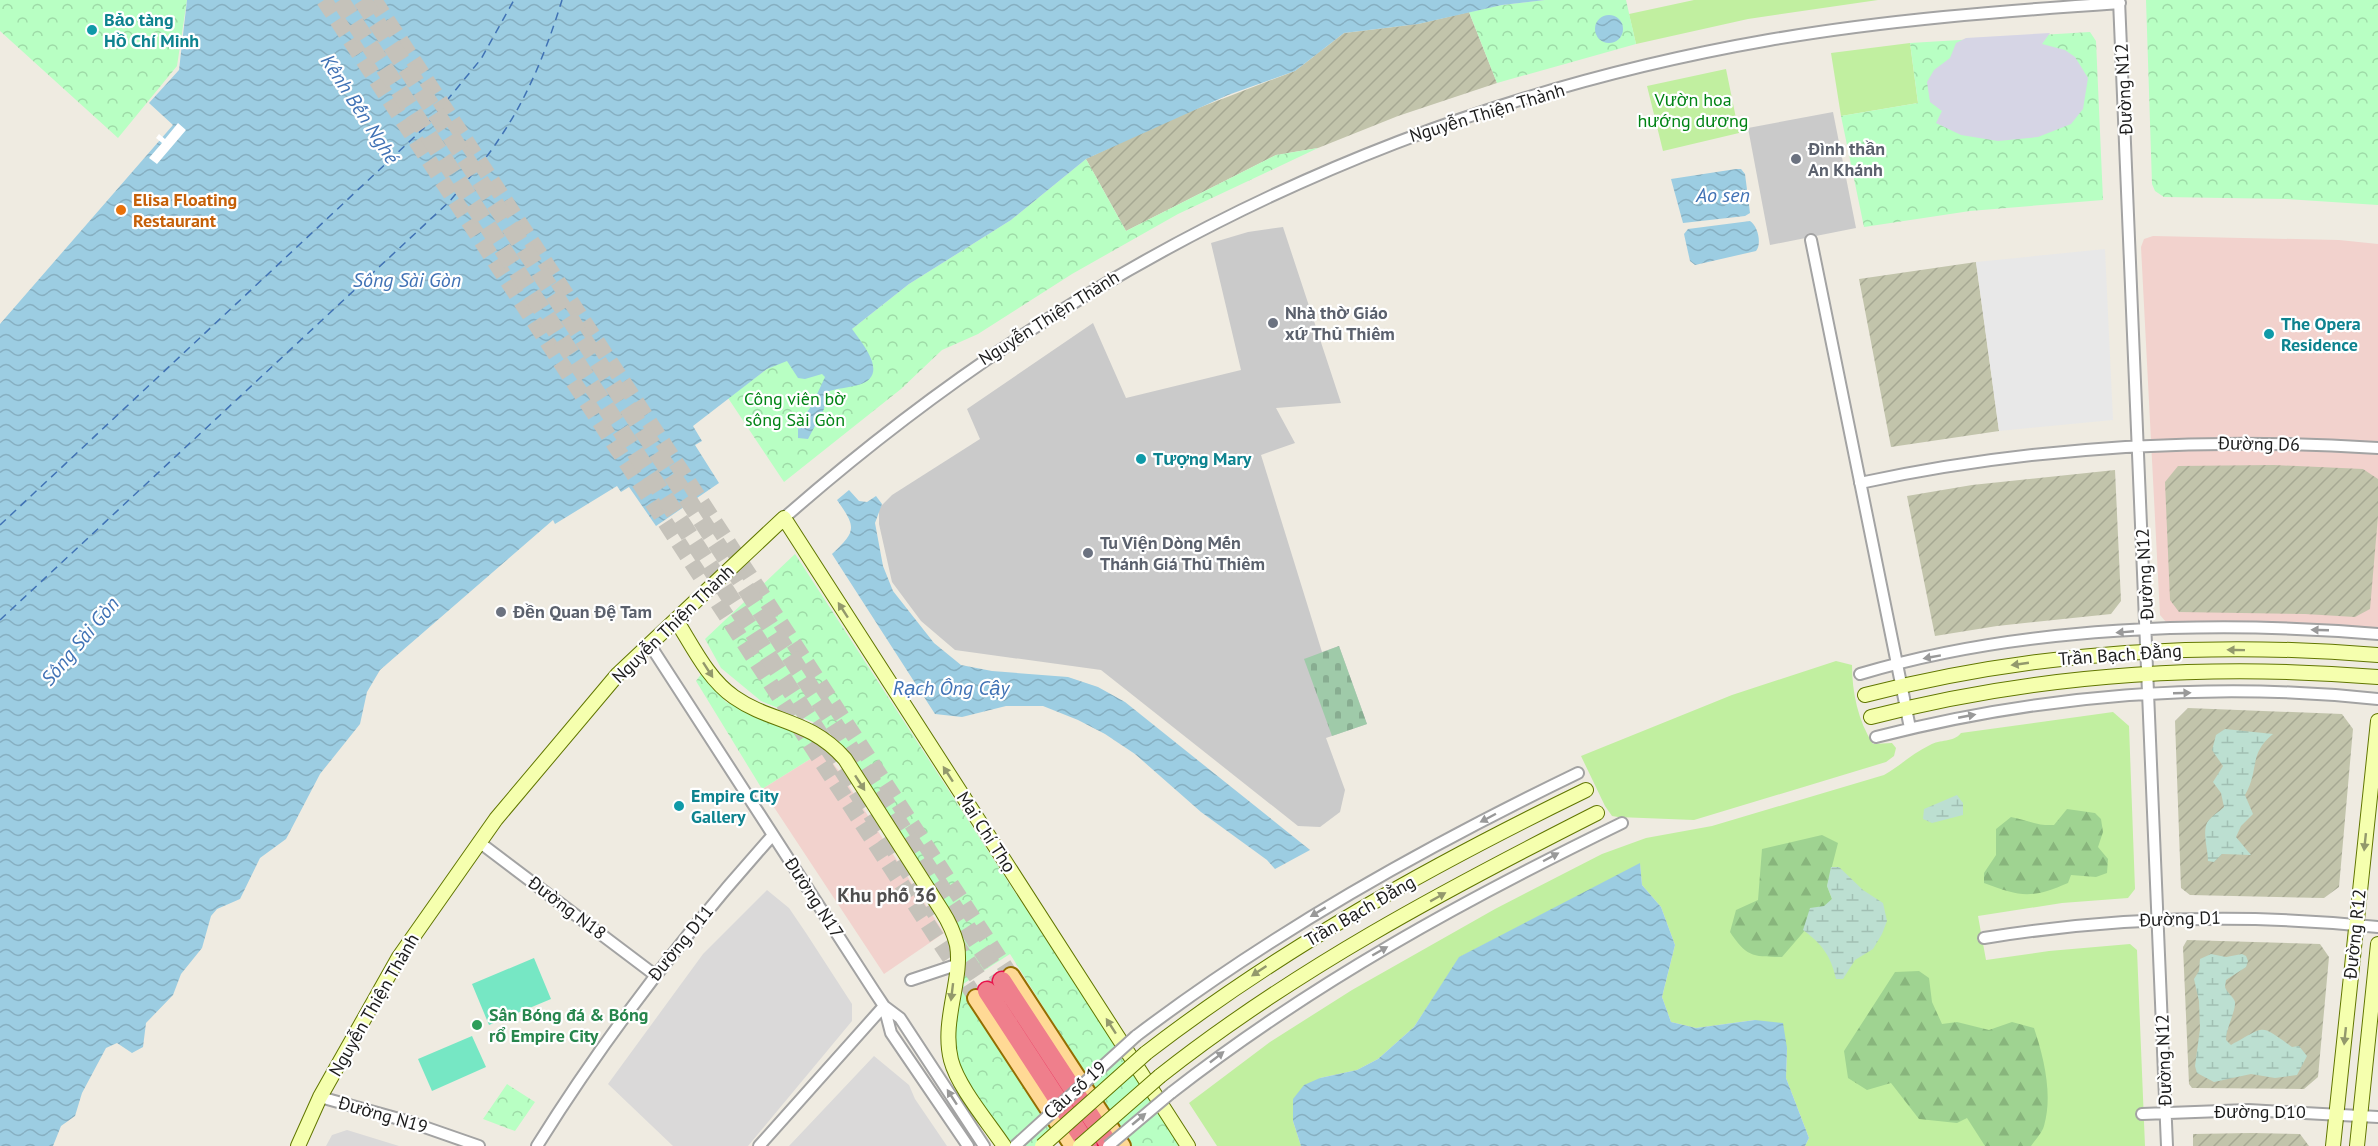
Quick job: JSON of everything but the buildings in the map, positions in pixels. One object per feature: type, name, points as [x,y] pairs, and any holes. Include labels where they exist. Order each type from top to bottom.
[{"type":"highway","points":[[1006,978],[1109,1146]]},
{"type":"highway","points":[[981,995],[1088,1146]]},
{"type":"main road","points":[[1006,978],[1122,1146]]},
{"type":"main road","points":[[981,995],[1073,1146]]},
{"type":"street","name":"Đường N12","points":[[2120,1],[2168,1146]]},
{"type":"street","name":"Nguyễn Thiện Thành","points":[[298,1146],[320,1097],[399,957],[479,842],[618,674],[784,518],[920,405],[1066,305],[1220,219],[1381,147],[1437,127],[1567,88],[1714,51],[1876,24],[2120,1]]},
{"type":"street","points":[[1810,240],[1910,728]]},
{"type":"street","name":"Đường D6","points":[[1860,483],[2031,453],[2139,446],[2252,444],[2378,448]]},
{"type":"street","name":"Mai Chí Thọ","points":[[784,518],[1188,1146]]},
{"type":"street","points":[[676,621],[716,681],[735,698],[816,734],[834,746],[845,759],[950,926],[957,947],[948,1022],[951,1059],[957,1074],[1004,1146]]},
{"type":"street","points":[[1860,674],[1897,663],[2016,643],[2148,630],[2259,628],[2378,634]]},
{"type":"street","name":"Đường N17","points":[[650,645],[884,1006],[900,1018],[984,1146]]},
{"type":"street","name":"Trần Bạch Đằng","points":[[1865,695],[1901,685],[2021,664],[2149,652],[2267,650],[2378,656]]},
{"type":"street","name":"Trần Bạch Đằng","points":[[1871,717],[2024,685],[2149,673],[2261,671],[2378,677]]},
{"type":"street","points":[[1876,737],[2016,707],[2150,694],[2289,692],[2378,699]]},
{"type":"street","name":"Đường R12","points":[[2333,1146],[2378,721]]},
{"type":"street","name":"Cầu số 19","points":[[1014,1146],[1136,1036],[1248,956],[1370,882],[1578,773]]},
{"type":"street","name":"Trần Bạch Đằng","points":[[1146,1053],[1277,959],[1378,899],[1586,790]]},
{"type":"street","name":"Trần Bạch Đằng","points":[[1080,1146],[1179,1061],[1302,975],[1392,923],[1597,813]]},
{"type":"street","points":[[1109,1146],[1190,1078],[1301,998],[1401,939],[1555,856],[1622,823]]},
{"type":"street","name":"Đường D11","points":[[537,1146],[587,1068],[655,975],[704,913],[773,835]]},
{"type":"street","name":"Đường N18","points":[[479,842],[655,975]]},
{"type":"street","points":[[1370,882],[1378,899]]},
{"type":"street","name":"Đường D1","points":[[1984,938],[2077,925],[2159,919],[2290,919],[2378,927]]},
{"type":"street","points":[[1392,923],[1401,939]]},
{"type":"street","name":"Đường R12","points":[[2357,1146],[2378,944]]},
{"type":"street","points":[[911,980],[956,965]]},
{"type":"street","points":[[759,1146],[884,1006]]},
{"type":"street","points":[[884,1006],[891,1033],[968,1146]]},
{"type":"street","points":[[1154,1022],[1165,1039]]},
{"type":"street","name":"Cầu số 19","points":[[1042,1146],[1146,1053]]},
{"type":"street","points":[[1179,1061],[1190,1078]]},
{"type":"street","name":"Đường N19","points":[[320,1097],[410,1122],[479,1146]]},
{"type":"street","name":"Đường D10","points":[[2142,1114],[2248,1110],[2378,1117]]},
{"type":"shaded area","points":[[1469,12],[1497,83],[1398,116],[1318,148],[1276,155],[1126,231],[1086,159],[1170,119],[1295,71],[1344,33],[1418,24]]},
{"type":"shaded area","points":[[2050,33],[2042,44],[2065,50],[2075,57],[2088,78],[2083,109],[2071,124],[2038,137],[1998,141],[1961,135],[1936,123],[1942,111],[1930,102],[1927,82],[1934,70],[1950,58],[1956,43],[1966,38]]},
{"type":"shaded area","points":[[1833,112],[1856,228],[1770,245],[1748,128]]},
{"type":"shaded area","name":"Tu Viện Dòng Mến Thánh Giá Thủ Thiêm","points":[[1283,227],[1341,403],[1276,408],[1295,443],[1261,455],[1322,652],[1339,646],[1367,724],[1326,738],[1345,790],[1340,812],[1320,827],[1298,826],[1101,670],[955,650],[921,621],[892,582],[879,524],[879,508],[892,495],[980,439],[967,409],[1093,323],[1126,398],[1241,370],[1211,243],[1248,232]]},
{"type":"shaded area","points":[[2153,236],[2339,240],[2378,244],[2378,630],[2293,624],[2166,622],[2160,615],[2141,247],[2144,239]]},
{"type":"shaded area","points":[[2105,249],[2113,420],[1999,431],[1976,262]]},
{"type":"shaded area","points":[[1976,262],[1999,431],[1891,447],[1859,279]]},
{"type":"shaded area","points":[[2274,465],[2363,469],[2378,479],[2378,516],[2370,609],[2355,617],[2179,612],[2170,600],[2165,482],[2178,466]]},
{"type":"shaded area","points":[[2115,470],[2121,601],[2111,614],[1997,626],[1935,636],[1907,496],[1972,485]]},
{"type":"shaded area","points":[[2188,708],[2342,714],[2353,729],[2339,887],[2324,898],[2190,895],[2181,888],[2175,721]]},
{"type":"shaded area","points":[[823,751],[839,771],[944,933],[884,974],[762,789]]},
{"type":"shaded area","points":[[767,890],[789,908],[806,933],[852,1004],[852,1021],[748,1146],[673,1146],[608,1084],[703,954]]},
{"type":"shaded area","points":[[2187,940],[2320,944],[2329,957],[2318,1077],[2304,1089],[2192,1088],[2189,1084],[2183,947]]},
{"type":"shaded area","points":[[874,1056],[909,1085],[915,1099],[947,1146],[789,1146]]},
{"type":"shaded area","points":[[347,1130],[399,1146],[326,1146],[332,1135]]},
{"type":"shaded area","points":[[2193,1134],[2300,1134],[2309,1146],[2193,1146]]},
{"type":"green space","points":[[0,0],[187,0],[177,66],[118,138],[0,31]]},
{"type":"green space","points":[[1545,0],[1626,0],[1636,44],[1497,83],[1469,12]]},
{"type":"green space","name":"Vườn hoa hướng dương","points":[[1694,0],[1878,0],[1748,19],[1636,44],[1629,14]]},
{"type":"green space","points":[[2146,0],[2378,0],[2378,205],[2286,199],[2164,197],[2155,191],[2152,184]]},
{"type":"green space","points":[[2090,32],[2096,41],[2103,200],[1970,211],[1864,227],[1841,116],[1918,103],[1910,43]]},
{"type":"green space","points":[[1910,43],[1918,103],[1841,116],[1831,53]]},
{"type":"green space","name":"Vườn hoa hướng dương","points":[[1726,69],[1739,133],[1663,151],[1647,86]]},
{"type":"green space","name":"Công viên bờ sông Sài Gòn","points":[[1318,148],[1178,214],[1072,274],[978,334],[942,350],[901,389],[784,482],[728,398],[767,369],[852,329],[909,284],[1011,220],[1086,159],[1126,231],[1276,155]]},
{"type":"green space","points":[[795,554],[1180,1146],[1131,1146],[1010,954],[963,984],[1058,1133],[1039,1146],[1014,1146],[976,1094],[954,1051],[952,1037],[954,1003],[964,944],[961,935],[843,748],[828,731],[813,722],[761,701],[721,668],[705,639]]},
{"type":"green space","points":[[1339,646],[1367,724],[1332,736],[1304,659]]},
{"type":"green space","points":[[1836,661],[1852,665],[1857,706],[1863,726],[1873,744],[1892,743],[1896,748],[1894,756],[1886,762],[1694,820],[1618,817],[1612,816],[1605,806],[1581,756],[1732,695]]},
{"type":"green space","points":[[702,673],[726,702],[812,739],[823,751],[762,789],[696,681]]},
{"type":"green space","points":[[2113,712],[2129,726],[2135,889],[2128,898],[2062,903],[1978,916],[1986,960],[2049,951],[2130,944],[2137,950],[2145,1146],[1805,1146],[1809,1138],[1786,1078],[1787,1048],[1755,1020],[1696,1028],[1671,1022],[1662,997],[1675,945],[1661,907],[1642,885],[1640,864],[1460,957],[1414,1027],[1378,1059],[1357,1070],[1320,1078],[1293,1121],[1301,1146],[1217,1146],[1189,1103],[1270,1042],[1352,990],[1495,909],[1602,854],[1646,838],[1712,826],[1884,775],[1924,748],[1954,738],[1961,733]]},
{"type":"green space","points":[[2225,729],[2273,734],[2260,748],[2245,795],[2253,814],[2241,826],[2236,837],[2251,855],[2222,854],[2214,862],[2208,861],[2205,828],[2209,820],[2224,807],[2221,793],[2213,782],[2223,766],[2212,750],[2216,735]]},
{"type":"green space","points":[[1957,795],[1963,803],[1963,815],[1932,823],[1923,819],[1924,809]]},
{"type":"green space","points":[[2067,809],[2095,813],[2101,819],[2103,832],[2098,847],[2108,859],[2107,873],[2096,877],[2071,875],[2068,883],[2035,894],[2017,893],[1984,883],[1984,873],[1996,855],[1996,829],[2011,817],[2037,824],[2054,825]]},
{"type":"green space","points":[[1822,835],[1838,843],[1827,886],[1832,899],[1782,957],[1751,954],[1730,932],[1736,910],[1758,900],[1762,849]]},
{"type":"green space","points":[[1831,867],[1839,867],[1863,890],[1883,903],[1887,921],[1873,949],[1855,960],[1843,979],[1836,979],[1825,951],[1803,930],[1810,908],[1824,906],[1832,899],[1827,886]]},
{"type":"green space","points":[[2211,954],[2226,957],[2242,954],[2248,961],[2246,967],[2226,980],[2225,987],[2235,1002],[2226,1040],[2231,1045],[2262,1030],[2273,1034],[2292,1047],[2299,1046],[2307,1056],[2297,1075],[2275,1078],[2251,1074],[2214,1082],[2197,1073],[2195,1066],[2200,1029],[2199,1001],[2194,979],[2199,971],[2200,959]]},
{"type":"green space","points":[[534,958],[551,999],[489,1025],[472,984]]},
{"type":"green space","points":[[1919,971],[1929,978],[1932,1002],[1942,1024],[1957,1022],[1989,1030],[2012,1022],[2034,1028],[2044,1064],[2048,1102],[2043,1129],[2031,1146],[1985,1146],[1967,1118],[1957,1123],[1919,1119],[1891,1083],[1867,1090],[1848,1078],[1844,1051],[1895,972]]},
{"type":"green space","points":[[472,1036],[486,1067],[432,1091],[418,1059]]},
{"type":"green space","points":[[507,1084],[535,1102],[515,1131],[483,1119]]},
{"type":"water","name":"Sông Sài Gòn","points":[[187,0],[1545,0],[1502,5],[1418,24],[1344,33],[1295,71],[1228,95],[1086,159],[1011,220],[909,284],[852,329],[871,359],[872,374],[868,381],[858,385],[826,392],[824,409],[808,439],[798,438],[798,425],[812,405],[825,377],[822,374],[805,379],[798,378],[787,361],[767,369],[693,426],[702,441],[695,445],[719,483],[656,526],[629,487],[621,492],[617,486],[555,524],[553,520],[380,670],[367,692],[360,724],[320,774],[286,839],[260,858],[240,899],[217,909],[211,916],[202,948],[181,974],[173,995],[146,1023],[143,1047],[132,1053],[117,1043],[106,1048],[82,1093],[75,1116],[61,1126],[53,1146],[0,1146],[0,324],[173,125],[149,103],[179,70]]},
{"type":"water","points":[[1609,15],[1619,19],[1623,29],[1619,39],[1609,43],[1599,39],[1595,29],[1599,19]]},
{"type":"water","name":"Ao sen","points":[[1741,169],[1745,174],[1750,213],[1745,216],[1683,223],[1671,179]]},
{"type":"water","name":"Ao sen","points":[[1750,221],[1758,235],[1759,244],[1756,251],[1695,265],[1690,261],[1684,234],[1688,229]]},
{"type":"water","name":"Rạch Ông Cậy","points":[[849,490],[859,501],[867,502],[876,496],[882,504],[875,523],[883,566],[893,591],[934,643],[961,665],[992,671],[1068,677],[1098,687],[1125,702],[1310,850],[1275,869],[1267,860],[1201,812],[1135,754],[1105,734],[1043,706],[1006,706],[962,717],[935,714],[832,554],[850,534],[848,517],[837,500]]},
{"type":"water","points":[[1640,863],[1642,885],[1661,907],[1675,945],[1662,997],[1671,1022],[1696,1028],[1755,1020],[1783,1023],[1787,1048],[1786,1078],[1809,1138],[1805,1146],[1301,1146],[1293,1121],[1293,1099],[1304,1085],[1320,1078],[1357,1070],[1378,1059],[1414,1027],[1459,957]]},
{"type":"pier","points":[[178,123],[186,130],[157,164],[149,158],[162,143],[156,138],[159,134],[165,139]]},
{"type":"ferry route","points":[[0,525],[425,127],[481,59],[514,0]]},
{"type":"ferry route","points":[[0,620],[450,201],[494,147],[519,106],[543,54],[562,0]]},
{"type":"tunnel","points":[[324,0],[976,998]]},
{"type":"tunnel","points":[[340,0],[936,913]]},
{"type":"tunnel","points":[[362,0],[1002,981]]},
{"type":"tunnel","points":[[374,0],[1011,976]]},
{"type":"tunnel","points":[[952,939],[987,991]]},
{"type":"place","name":"Bảo tàng Hồ Chí Minh","points":[[92,30]]},
{"type":"place","name":"Đình thần An Khánh","points":[[1796,159]]},
{"type":"place","name":"Elisa Floating Restaurant","points":[[121,210]]},
{"type":"place","name":"Nhà thờ Giáo xứ Thủ Thiêm","points":[[1273,323]]},
{"type":"place","name":"The Opera Residence","points":[[2269,334]]},
{"type":"place","name":"Tượng Mary","points":[[1141,459]]},
{"type":"place","name":"Tu Viện Dòng Mến Thánh Giá Thủ Thiêm","points":[[1088,553]]},
{"type":"place","name":"Đền Quan Đệ Tam","points":[[501,612]]},
{"type":"place","name":"Empire City Gallery","points":[[679,806]]},
{"type":"place","name":"Sân Bóng đá & Bóng rổ Empire City","points":[[477,1025]]},
{"type":"district","name":"Khu phố 36","points":[[887,895]]},
{"type":"water label","name":"Kênh Bến Nghé","points":[[360,109]]}]
